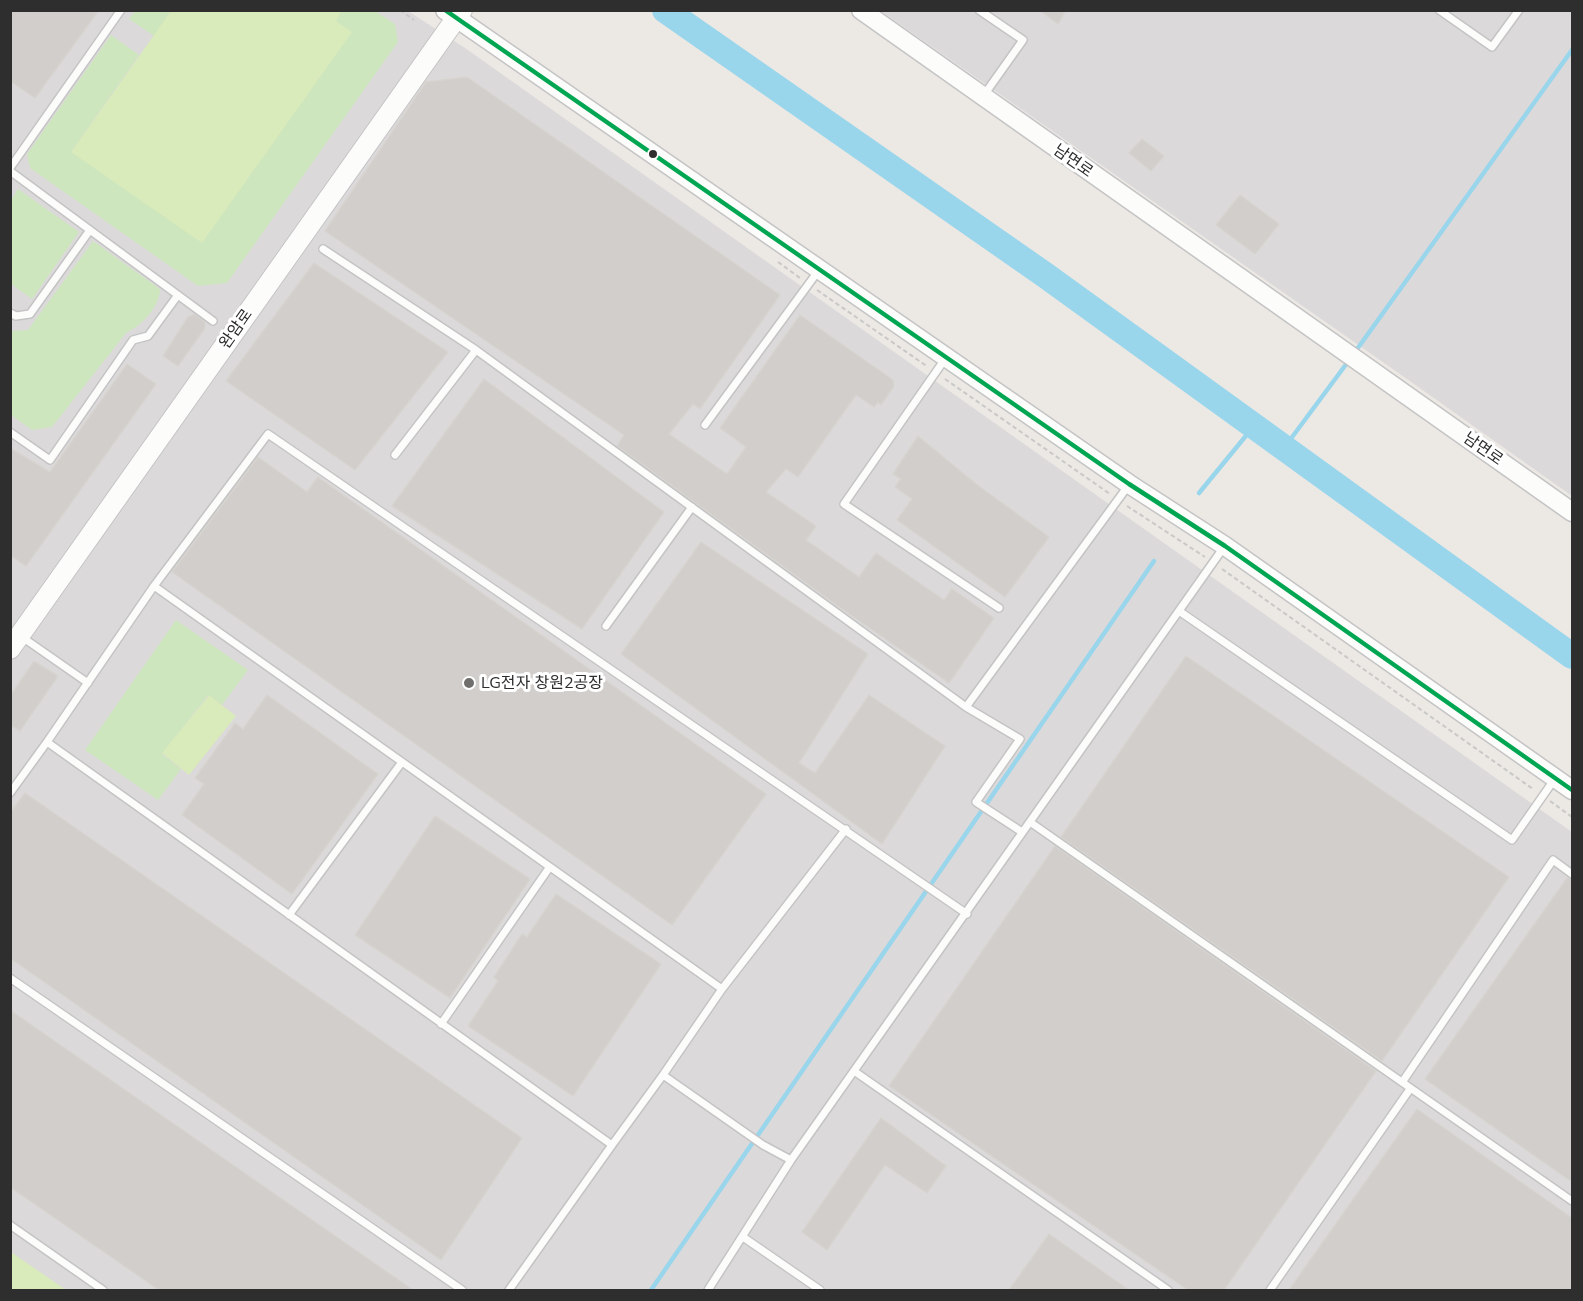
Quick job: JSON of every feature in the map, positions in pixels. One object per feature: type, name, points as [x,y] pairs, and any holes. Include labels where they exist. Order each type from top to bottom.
[{"type":"main road","name":"완암로","points":[[15,642],[454,13]]},
{"type":"street","name":"남면로","points":[[861,10],[1572,512]]},
{"type":"street","points":[[454,13],[814,277],[941,365],[1225,546],[1572,790]]},
{"type":"lane","points":[[122,10],[11,172],[213,321]]},
{"type":"lane","points":[[979,10],[1023,40],[983,97]]},
{"type":"lane","points":[[1439,10],[1492,47],[1519,10]]},
{"type":"lane","points":[[10,313],[16,316],[30,314],[90,230]]},
{"type":"lane","points":[[323,249],[476,350],[966,707],[1020,739],[976,802],[1022,832]]},
{"type":"lane","points":[[705,425],[814,277]]},
{"type":"lane","points":[[10,432],[50,460],[133,340],[148,336],[178,295]]},
{"type":"lane","points":[[395,455],[476,350]]},
{"type":"lane","points":[[941,365],[844,504],[999,608]]},
{"type":"lane","points":[[10,793],[154,586],[268,434],[967,914]]},
{"type":"lane","points":[[966,707],[1129,484]]},
{"type":"lane","points":[[606,626],[692,507]]},
{"type":"lane","points":[[708,1290],[791,1160],[1225,546]]},
{"type":"lane","points":[[154,586],[722,989]]},
{"type":"lane","points":[[1179,611],[1512,840],[1555,778]]},
{"type":"lane","points":[[15,642],[88,682]]},
{"type":"lane","points":[[47,742],[612,1145]]},
{"type":"lane","points":[[289,915],[402,762]]},
{"type":"lane","points":[[1030,822],[1572,1201]]},
{"type":"lane","points":[[509,1290],[722,989],[846,829]]},
{"type":"lane","points":[[1403,1081],[1553,860],[1572,873]]},
{"type":"lane","points":[[441,1023],[549,868]]},
{"type":"lane","points":[[10,978],[462,1290]]},
{"type":"lane","points":[[854,1071],[1168,1290]]},
{"type":"lane","points":[[663,1075],[747,1134],[791,1160]]},
{"type":"lane","points":[[1270,1290],[1410,1089]]},
{"type":"lane","points":[[10,1225],[103,1290]]},
{"type":"lane","points":[[743,1237],[820,1290]]},
{"type":"path","points":[[400,10],[414,20]]},
{"type":"path","points":[[770,256],[814,277],[941,365],[1118,499],[1213,562],[1572,817]]},
{"type":"shaded area","points":[[10,11],[408,11],[465,48],[1572,832],[1572,1290],[11,1290]]},
{"type":"shaded area","points":[[881,11],[1572,11],[1572,496],[1407,379]]},
{"type":"green space","points":[[135,11],[171,11],[154,36],[129,19]]},
{"type":"green space","points":[[171,11],[341,11],[336,21],[352,32],[202,243],[71,152]]},
{"type":"green space","points":[[341,11],[375,11],[395,24],[398,42],[227,283],[198,286],[30,168],[27,154],[111,35],[139,55],[71,152],[351,32],[335,21]]},
{"type":"green space","points":[[18,189],[79,232],[32,299],[11,284],[11,200]]},
{"type":"green space","points":[[93,241],[160,289],[159,296],[149,315],[138,326],[126,333],[52,427],[32,430],[11,415],[11,331],[28,330]]},
{"type":"green space","points":[[176,620],[248,670],[222,705],[208,695],[162,754],[181,769],[158,800],[85,750]]},
{"type":"green space","points":[[209,695],[236,716],[189,775],[162,753]]},
{"type":"green space","points":[[11,1252],[66,1290],[11,1290]]},
{"type":"building","points":[[10,10],[99,10],[35,98],[10,81]]},
{"type":"building","points":[[1039,10],[1066,10],[1058,24]]},
{"type":"building","points":[[467,77],[780,295],[700,409],[693,404],[669,434],[727,474],[746,447],[720,428],[800,315],[893,380],[894,386],[881,405],[878,402],[874,407],[856,395],[798,477],[786,469],[766,492],[816,526],[806,540],[859,577],[876,553],[944,600],[952,589],[994,618],[949,683],[842,609],[617,446],[624,435],[325,231],[426,82]]},
{"type":"building","points":[[1142,139],[1164,156],[1151,171],[1129,153]]},
{"type":"building","points":[[1240,195],[1279,224],[1255,254],[1216,225]]},
{"type":"building","points":[[314,263],[448,352],[355,470],[226,381]]},
{"type":"building","points":[[194,314],[205,322],[205,328],[178,366],[163,356],[188,317]]},
{"type":"building","points":[[127,364],[156,384],[26,566],[10,555],[10,448],[50,472]]},
{"type":"building","points":[[484,379],[664,512],[582,629],[392,506]]},
{"type":"building","points":[[918,436],[976,484],[1049,537],[1005,597],[897,520],[912,499],[895,487],[901,479],[893,474]]},
{"type":"building","name":"LG전자 창원2공장","points":[[258,457],[307,492],[318,477],[766,794],[672,925],[172,572]]},
{"type":"building","points":[[701,542],[868,654],[799,763],[815,773],[869,695],[945,746],[882,844],[621,654]]},
{"type":"building","points":[[1186,656],[1509,877],[1382,1061],[1061,837]]},
{"type":"building","points":[[34,661],[58,676],[20,731],[10,725],[10,696]]},
{"type":"building","points":[[267,695],[378,774],[292,894],[182,815],[204,784],[195,778],[235,723],[243,729]]},
{"type":"building","points":[[25,793],[522,1138],[441,1260],[10,958],[10,813]]},
{"type":"building","points":[[435,816],[530,879],[450,998],[355,935]]},
{"type":"building","points":[[1055,846],[1376,1071],[1224,1290],[1188,1290],[889,1086]]},
{"type":"building","points":[[1567,878],[1572,879],[1572,1182],[1425,1079]]},
{"type":"building","points":[[556,894],[661,964],[573,1096],[468,1026],[498,981],[494,977],[522,934],[527,937]]},
{"type":"building","points":[[10,1010],[413,1290],[159,1290],[10,1187]]},
{"type":"building","points":[[1417,1109],[1572,1218],[1572,1290],[1289,1290]]},
{"type":"building","points":[[881,1118],[946,1166],[927,1193],[885,1165],[827,1250],[802,1232]]},
{"type":"building","points":[[1049,1234],[1129,1290],[1009,1290]]},
{"type":"waterway","points":[[665,10],[1045,275],[1572,656]]},
{"type":"waterway","points":[[1355,352],[1572,50]]},
{"type":"waterway","points":[[1284,448],[1350,359]]},
{"type":"waterway","points":[[1199,493],[1254,426]]},
{"type":"waterway","points":[[651,1290],[1154,561]]},
{"type":"transit line","points":[[445,10],[1129,484],[1225,546],[1572,790]]},
{"type":"place","name":"LG전자 창원2공장","points":[[469,683]]}]
